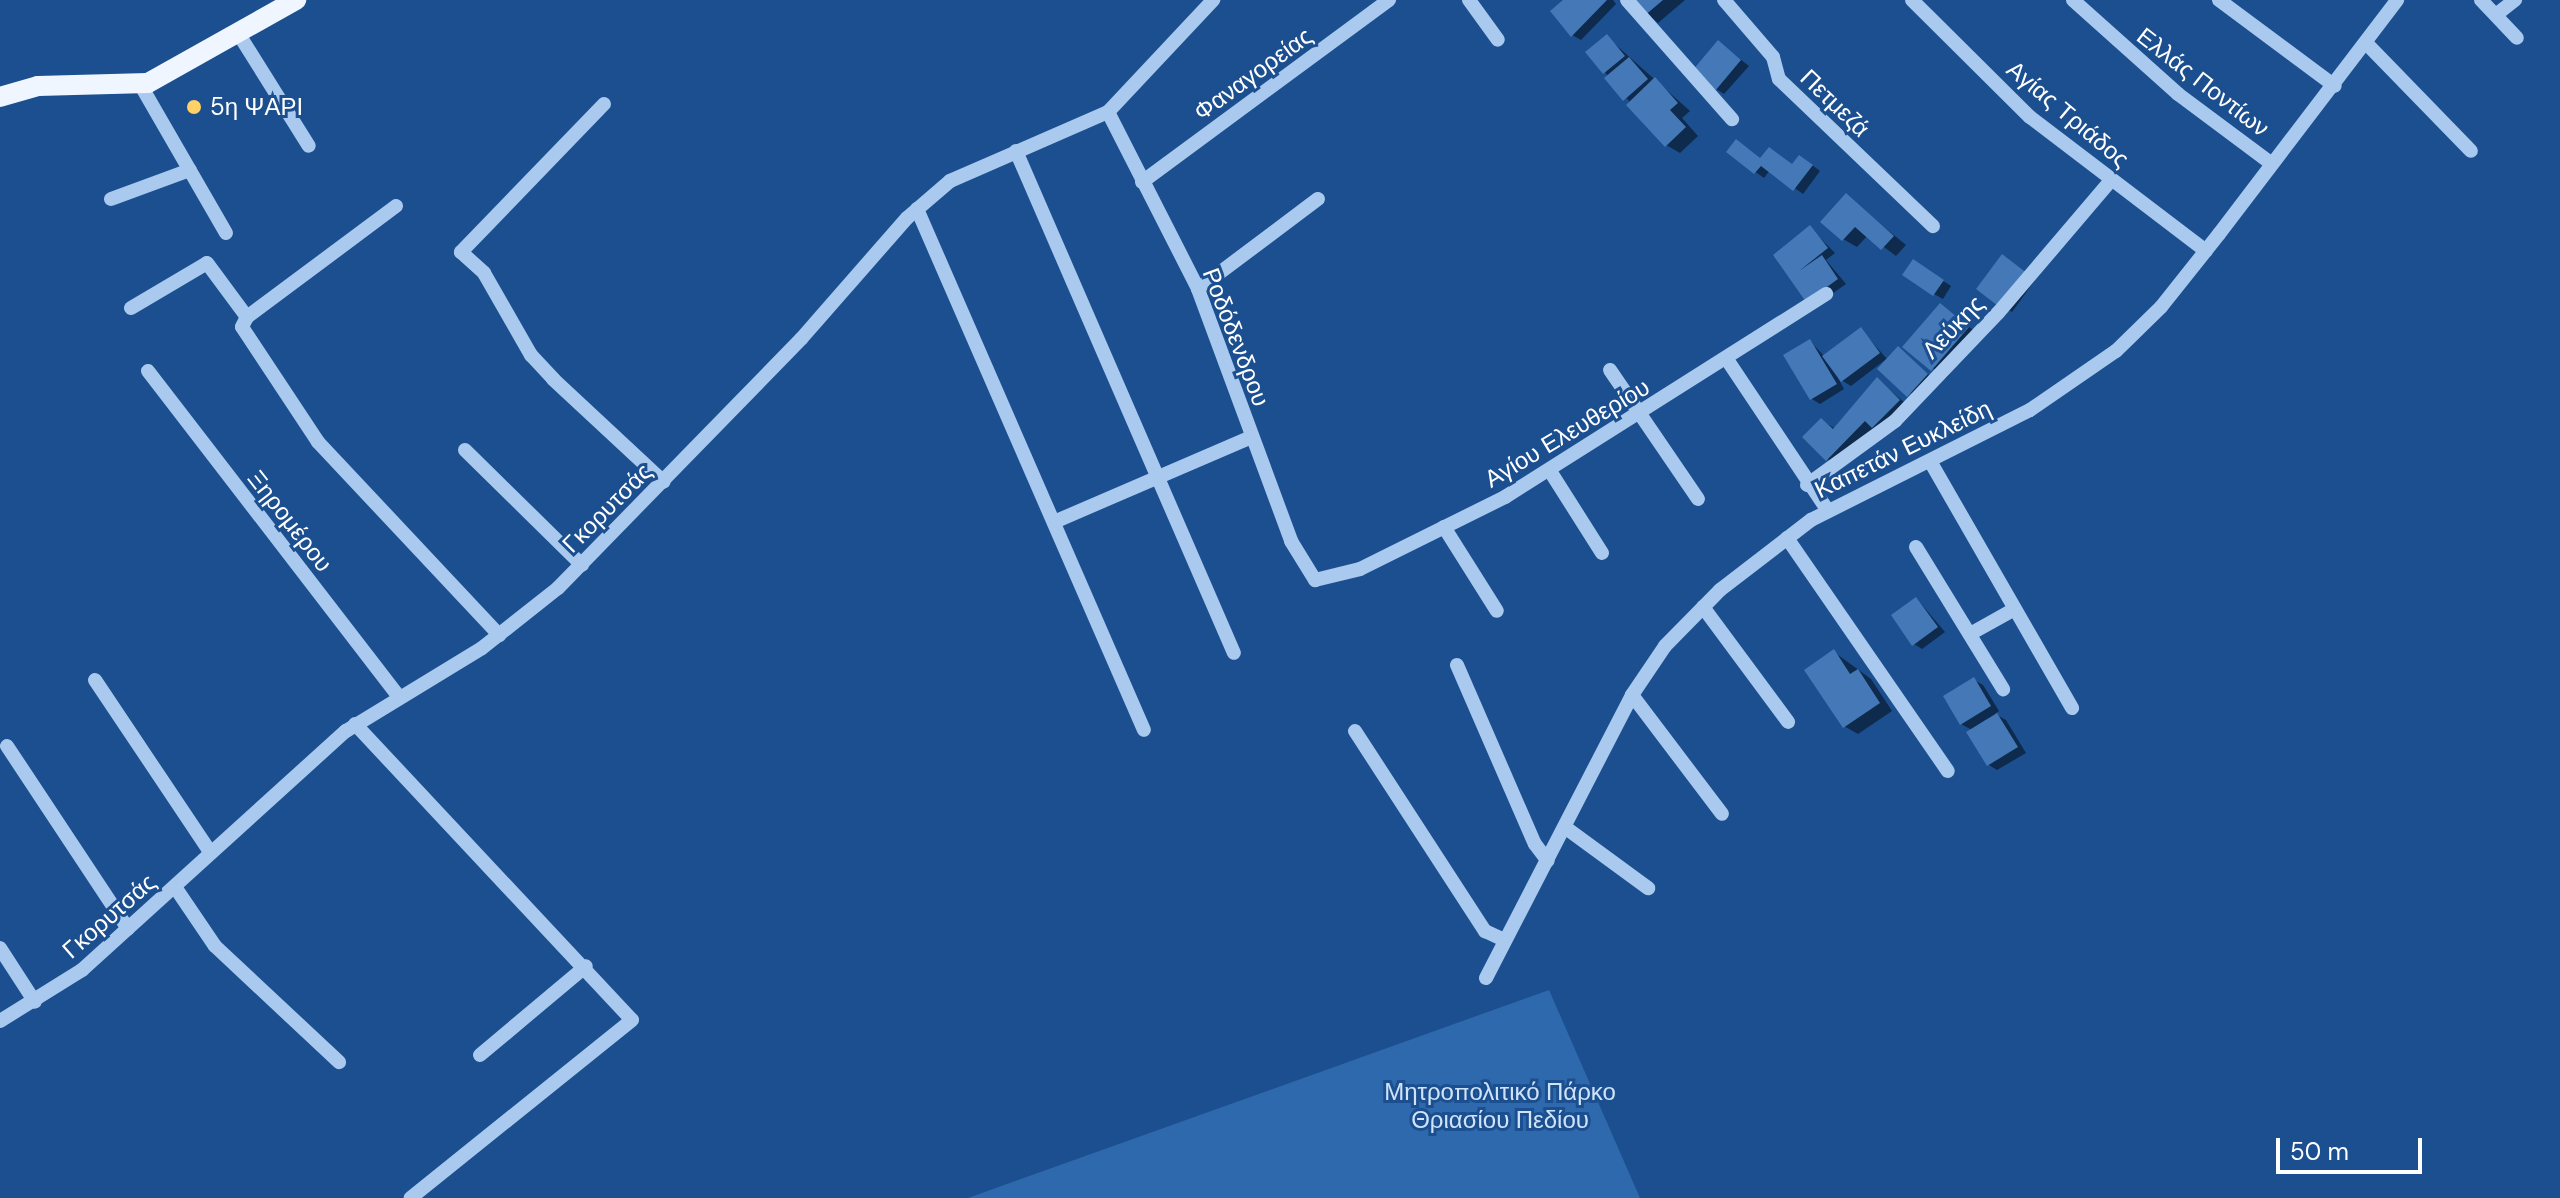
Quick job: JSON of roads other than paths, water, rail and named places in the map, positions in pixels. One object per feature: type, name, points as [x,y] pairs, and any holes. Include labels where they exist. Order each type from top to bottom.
[{"type":"main road","points":[[0,97],[38,86],[140,84],[296,0]]},
{"type":"street","name":"Γκορυτσάς","points":[[0,1021],[82,970],[355,724],[499,635],[582,565],[664,482],[917,209],[950,181],[1108,112],[1213,0]]},
{"type":"street","name":"Φαναγορείας","points":[[1142,182],[1389,0]]},
{"type":"street","points":[[1469,0],[1498,40]]},
{"type":"street","points":[[1627,0],[1732,119]]},
{"type":"street","name":"Πετμεζά","points":[[1724,0],[1773,57],[1779,79],[1933,226]]},
{"type":"street","name":"Αγίας Τριάδος","points":[[1912,0],[2030,117],[2206,251]]},
{"type":"street","name":"Ελλάς Ποντίων","points":[[2073,0],[2127,52],[2272,164]]},
{"type":"street","points":[[2219,0],[2335,86]]},
{"type":"street","points":[[2481,0],[2517,38]]},
{"type":"street","points":[[2497,14],[2515,0]]},
{"type":"street","name":"Καπετάν Ευκλείδη","points":[[1486,978],[1632,695],[1655,658],[1703,607],[1787,538],[1828,511],[2030,410],[2116,351],[2206,251],[2367,44],[2396,1]]},
{"type":"street","points":[[238,33],[309,146]]},
{"type":"street","points":[[2367,44],[2471,151]]},
{"type":"street","points":[[140,84],[226,233]]},
{"type":"street","points":[[604,104],[461,252],[492,283],[531,355],[664,482]]},
{"type":"street","name":"Ροδόδενδρου","points":[[1108,112],[1198,289],[1291,541],[1315,580]]},
{"type":"street","points":[[1016,151],[1234,653]]},
{"type":"street","points":[[111,199],[190,170]]},
{"type":"street","name":"Λεύκης","points":[[1807,485],[1895,421],[1998,313],[2111,180]]},
{"type":"street","points":[[1198,289],[1318,199]]},
{"type":"street","points":[[396,206],[247,317],[242,327],[318,442],[499,635]]},
{"type":"street","points":[[917,209],[1054,522],[1081,596],[1144,730]]},
{"type":"street","points":[[131,308],[207,263],[247,317]]},
{"type":"street","name":"Αγίου Ελευθερίου","points":[[1315,580],[1360,569],[1550,471],[1728,361],[1826,294]]},
{"type":"street","points":[[1728,361],[1807,485],[1828,511]]},
{"type":"street","points":[[1610,370],[1698,499]]},
{"type":"street","name":"Ξηρομέρου","points":[[148,371],[399,697]]},
{"type":"street","points":[[1054,522],[1251,437]]},
{"type":"street","points":[[465,450],[582,565]]},
{"type":"street","points":[[1930,461],[2072,708]]},
{"type":"street","points":[[1550,471],[1602,553]]},
{"type":"street","points":[[1444,527],[1497,611]]},
{"type":"street","points":[[1787,538],[1948,771]]},
{"type":"street","points":[[1916,547],[2003,689]]},
{"type":"street","points":[[1703,607],[1788,722]]},
{"type":"street","points":[[1970,634],[2013,610]]},
{"type":"street","points":[[1457,665],[1535,844],[1548,861]]},
{"type":"street","points":[[95,680],[210,852]]},
{"type":"street","points":[[1632,695],[1722,814]]},
{"type":"street","points":[[355,724],[586,966],[632,1020],[411,1198]]},
{"type":"street","points":[[1355,731],[1485,931],[1504,940]]},
{"type":"street","points":[[7,746],[128,929]]},
{"type":"street","points":[[1566,828],[1648,888]]},
{"type":"street","points":[[175,887],[215,946],[339,1062]]},
{"type":"street","points":[[0,948],[35,1002]]},
{"type":"street","points":[[480,1055],[586,966]]},
{"type":"place","name":"5η ΨΑΡΙ","points":[[194,107]]},
{"type":"park label","name":"Μητροπολιτικό Πάρκο Θριασίου Πεδίου","points":[[1500,1106]]}]
